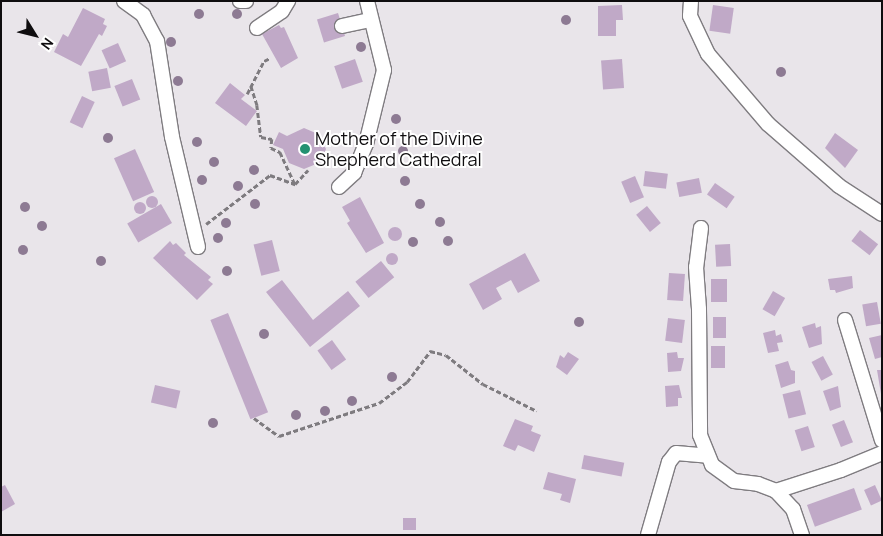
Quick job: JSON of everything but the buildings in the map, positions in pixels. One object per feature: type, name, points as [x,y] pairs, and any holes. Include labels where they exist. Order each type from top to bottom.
[{"type":"street","points":[[124,1],[144,15],[157,41],[172,137],[198,248]]},
{"type":"street","points":[[240,1],[246,1]]},
{"type":"street","points":[[257,28],[282,11],[288,1]]},
{"type":"street","points":[[339,187],[354,173],[366,144],[384,70],[370,20],[367,1]]},
{"type":"street","points":[[691,1],[690,16],[708,54],[768,124],[839,186],[882,214]]},
{"type":"street","points":[[342,26],[370,20]]},
{"type":"street","points":[[701,228],[696,266],[699,309],[700,435],[712,464],[734,481],[758,484],[776,491],[794,509],[802,535]]},
{"type":"street","points":[[845,320],[882,440]]},
{"type":"street","points":[[648,535],[669,462],[676,453],[708,456]]},
{"type":"street","points":[[776,491],[840,470],[882,453]]},
{"type":"path","points":[[247,94],[264,61],[270,58]]},
{"type":"path","points":[[251,86],[258,104],[261,137],[272,140],[271,148],[280,152],[294,184]]},
{"type":"path","points":[[294,184],[308,170]]},
{"type":"path","points":[[193,229],[207,223],[270,175],[294,184]]},
{"type":"path","points":[[254,418],[279,436],[379,403],[407,382],[430,351],[446,355],[483,384],[537,411]]},
{"type":"place","name":"Mother of the Divine Shepherd Cathedral","points":[[305,149]]}]
